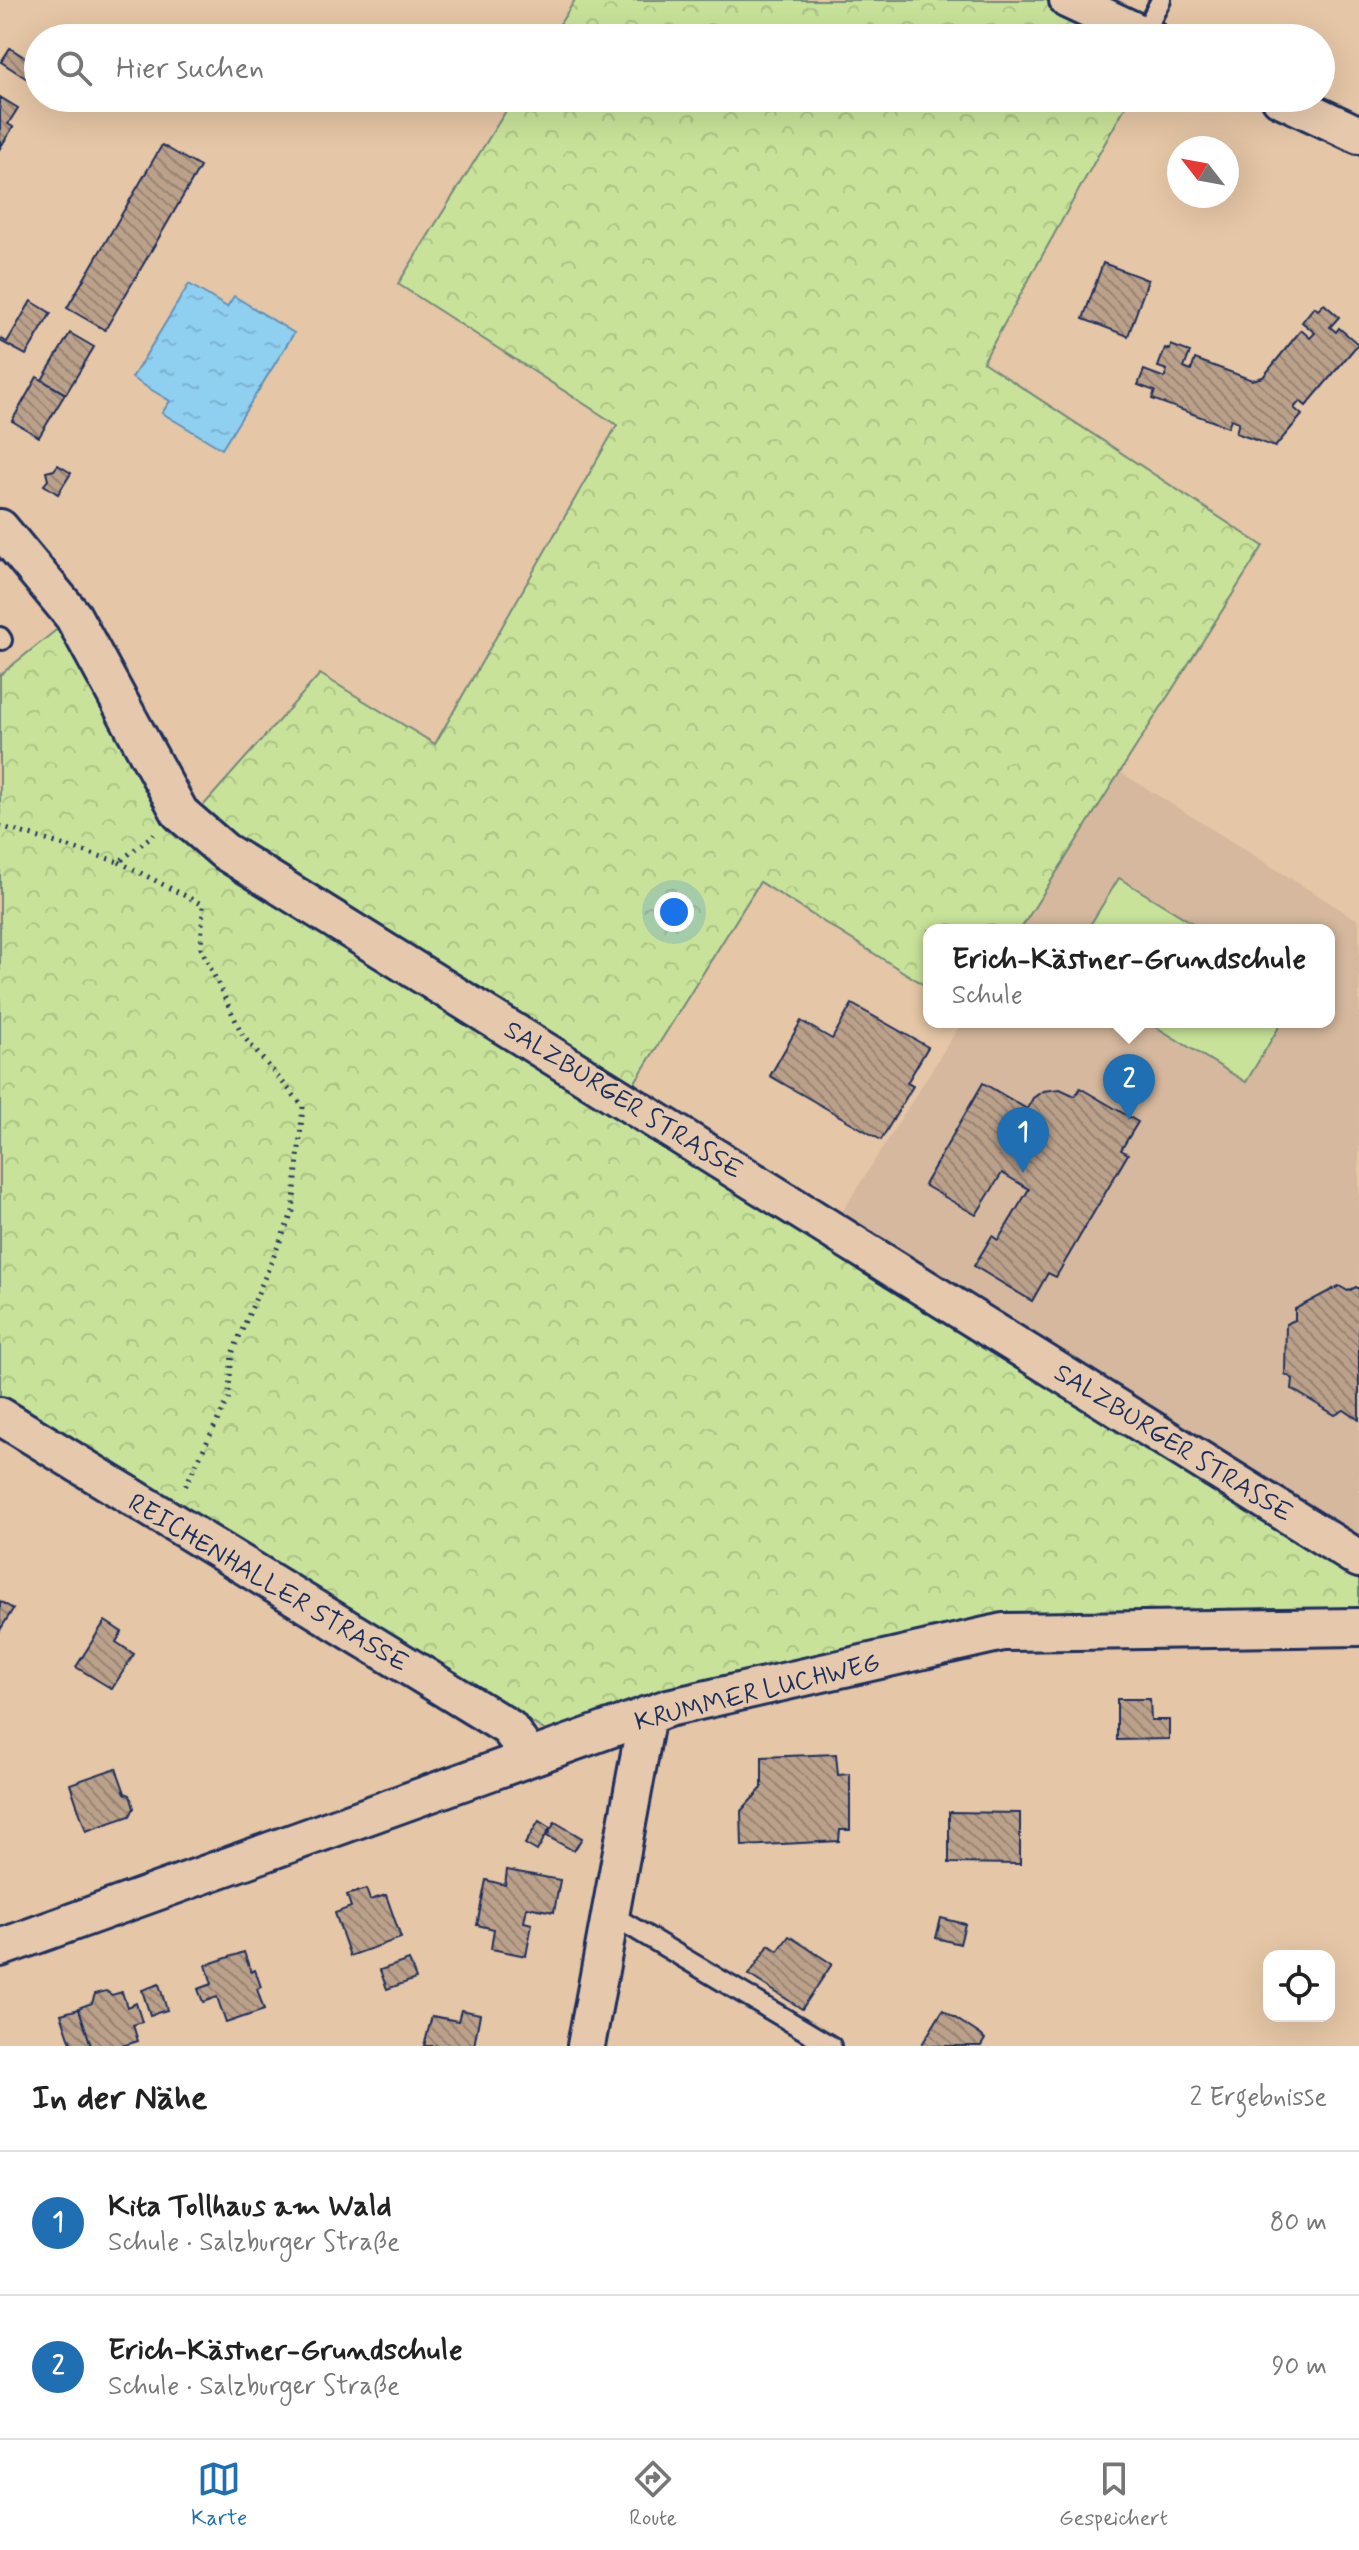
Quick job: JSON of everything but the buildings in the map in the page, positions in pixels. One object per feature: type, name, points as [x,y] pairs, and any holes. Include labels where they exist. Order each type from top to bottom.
[{"type":"street","points":[[1068,0],[1120,24]]},
{"type":"street","points":[[1310,112],[1359,135]]},
{"type":"street","name":"SALZBURGER STRASSE","points":[[0,528],[73,616],[180,813],[224,851],[1359,1559]]},
{"type":"street","name":"REICHENHALLER STRASSE","points":[[0,1416],[509,1728],[529,1757]]},
{"type":"street","name":"KRUMMER LUCHWEG","points":[[0,1948],[647,1715],[1003,1632],[1359,1627]]},
{"type":"street","points":[[586,2046],[647,1715]]},
{"type":"lane","points":[[1151,24],[1161,0]]},
{"type":"lane","points":[[610,1914],[831,2046]]},
{"type":"path","points":[[119,862],[180,813]]},
{"type":"path","points":[[0,826],[119,862],[203,905],[201,948],[225,1000],[243,1036],[303,1106],[293,1211],[232,1354],[228,1399],[168,1521]]},
{"type":"shaded area","points":[[1120,772],[1359,921],[1359,1559],[832,1228],[958,1028],[1335,1028],[1335,924],[1024,924]]},
{"type":"green space","points":[[575,0],[1046,0],[1097,24],[560,24]]},
{"type":"green space","points":[[505,112],[1122,112],[983,362],[1263,546],[1024,924],[923,924],[923,984],[760,882],[620,1106],[1359,1569],[1359,1619],[997,1617],[546,1731],[0,1399],[0,675],[60,627],[179,833],[320,674],[435,744],[617,425],[398,284]]},
{"type":"green space","points":[[1119,878],[1194,924],[1091,924]]},
{"type":"green space","points":[[1158,1028],[1278,1028],[1246,1082]]},
{"type":"water","points":[[189,284],[227,307],[234,296],[294,333],[222,449],[162,413],[170,401],[132,378]]},
{"type":"place","name":"Erich-Kästner-Grundschule","points":[[1129,1120]]},
{"type":"place","name":"Kita Tollhaus am Wald","points":[[1023,1173]]}]
